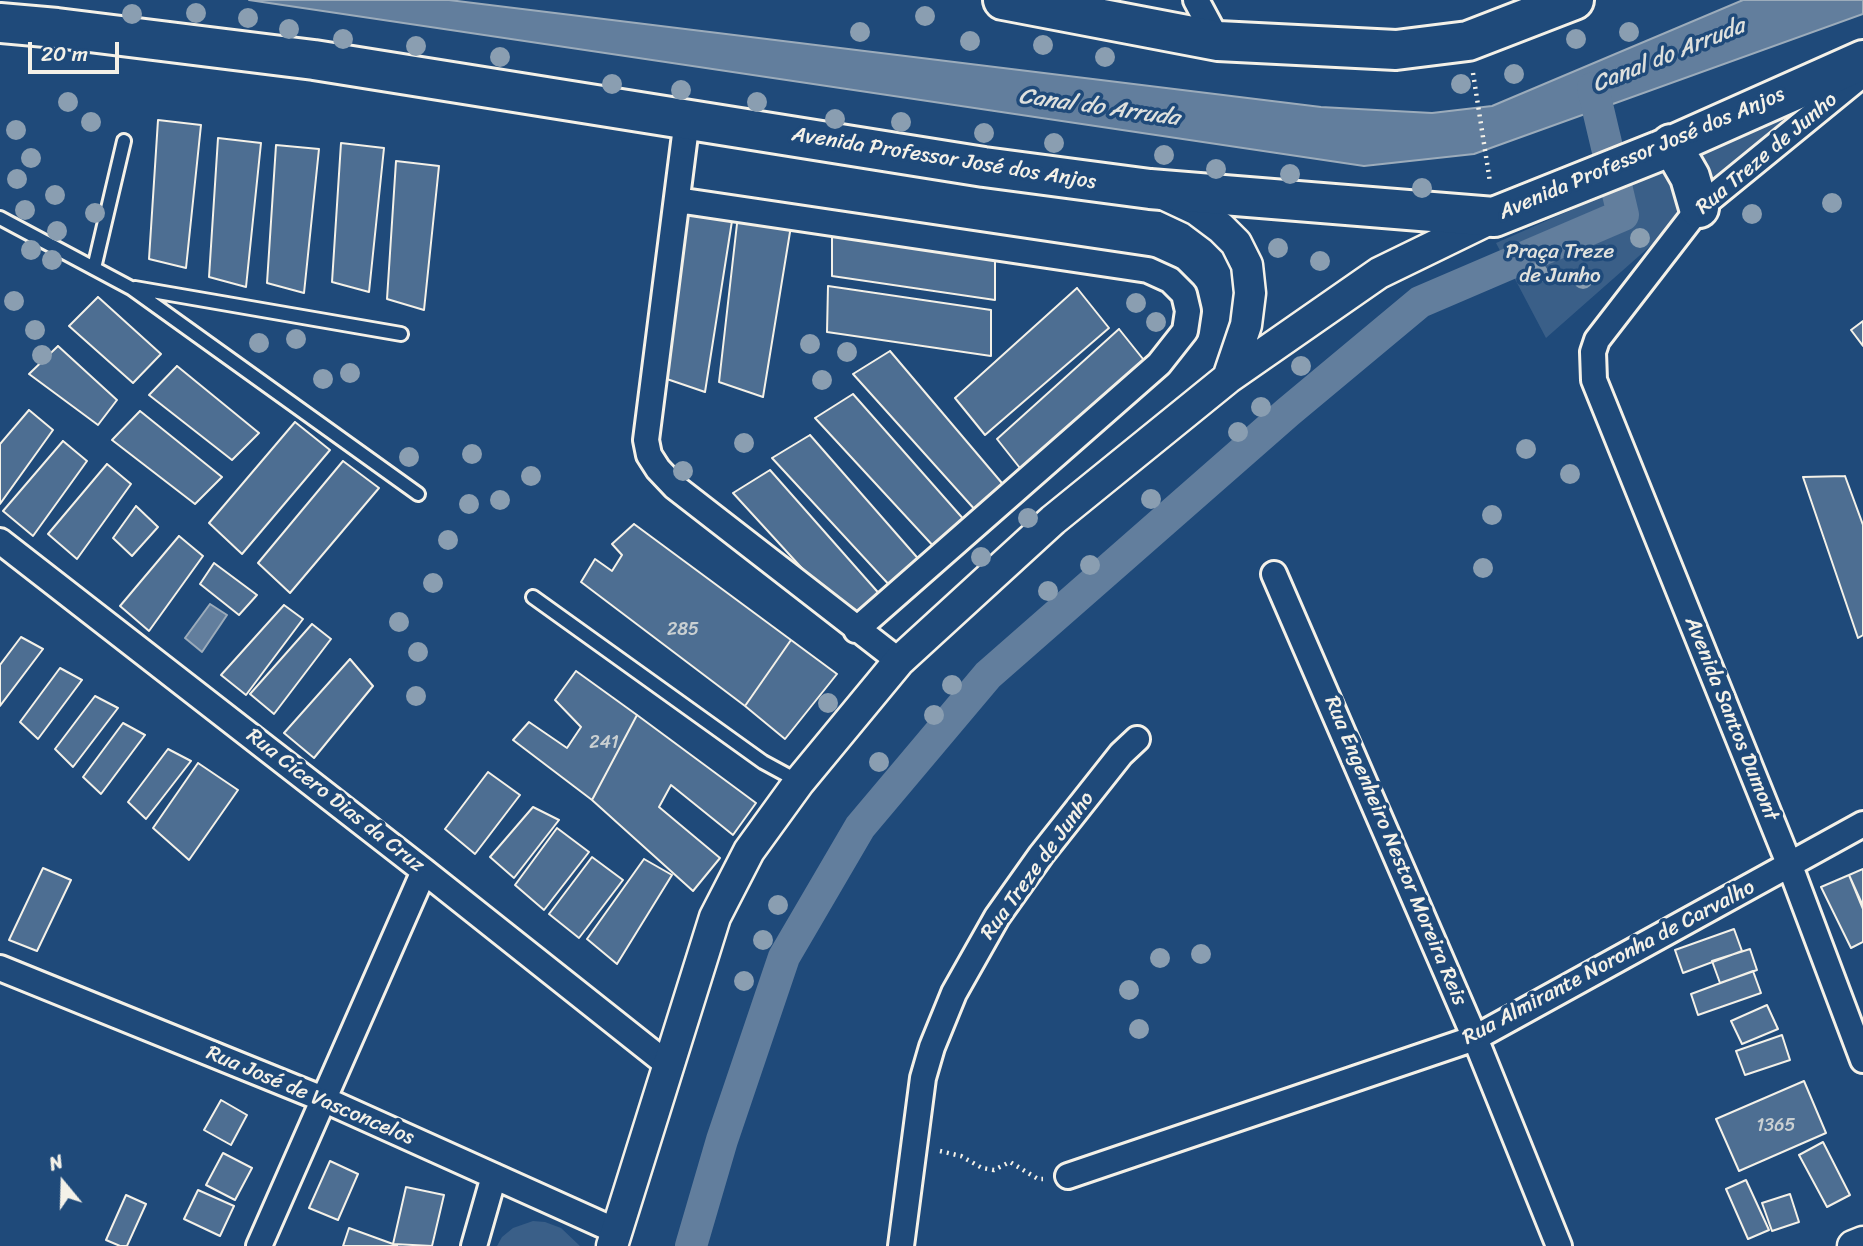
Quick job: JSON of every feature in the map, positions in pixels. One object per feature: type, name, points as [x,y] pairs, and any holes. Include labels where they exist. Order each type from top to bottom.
[{"type":"main road","points":[[1025,2],[1218,41],[1396,50],[1468,41],[1526,9],[1574,0]]},
{"type":"main road","name":"Avenida Professor José dos Anjos","points":[[0,23],[57,27],[314,60],[984,167],[1150,189],[1494,217],[1665,147],[1863,60]]},
{"type":"main road","points":[[1665,147],[1690,177],[1699,208]]},
{"type":"street","points":[[1196,0],[1218,41]]},
{"type":"street","name":"Rua Treze de Junho","points":[[1594,380],[1593,352],[1597,340],[1699,208],[1863,74]]},
{"type":"street","points":[[687,119],[646,440],[649,455],[675,487],[899,661]]},
{"type":"street","points":[[1150,189],[1197,210],[1221,228],[1236,243],[1247,265],[1250,293],[1246,325],[1228,378]]},
{"type":"street","points":[[677,200],[1148,270],[1170,280],[1184,294],[1188,311],[1185,331],[1159,364],[856,630]]},
{"type":"street","points":[[614,1238],[715,917],[749,850],[799,782],[899,661],[1053,520],[1228,378],[1379,273],[1494,217]]},
{"type":"street","name":"Avenida Santos Dumont","points":[[1594,380],[1790,866],[1863,1060]]},
{"type":"street","name":"Rua Cícero Dias da Cruz","points":[[0,541],[667,1064]]},
{"type":"street","name":"Rua Engenheiro Nestor Moreira Reis","points":[[1274,574],[1475,1038],[1559,1246]]},
{"type":"street","name":"Rua Treze de Junho","points":[[901,1246],[923,1077],[954,993],[997,917],[1033,866],[1121,754],[1137,739]]},
{"type":"street","name":"Rua Almirante Noronha de Carvalho","points":[[1068,1176],[1475,1038],[1863,824]]},
{"type":"street","points":[[259,1246],[424,871]]},
{"type":"street","name":"Rua José de Vasconcelos","points":[[0,968],[323,1099],[494,1176],[614,1238]]},
{"type":"street","points":[[474,1246],[494,1176]]},
{"type":"street","points":[[1853,1246],[1863,1242]]},
{"type":"lane","points":[[94,268],[124,141]]},
{"type":"lane","points":[[0,218],[131,288],[418,494]]},
{"type":"lane","points":[[131,288],[401,334]]},
{"type":"lane","points":[[533,597],[763,762],[799,782]]},
{"type":"path","points":[[1479,106],[1490,176]]},
{"type":"path","points":[[913,1145],[961,1156],[982,1168],[994,1170],[1010,1161],[1038,1179],[1068,1176]]},
{"type":"green space","points":[[1809,103],[1712,189],[1688,156]]},
{"type":"green space","name":"Praça Treze de Junho","points":[[1660,171],[1671,174],[1681,186],[1681,219],[1546,338],[1496,243]]},
{"type":"green space","points":[[533,1221],[561,1228],[580,1246],[497,1246],[502,1237],[513,1228]]},
{"type":"water","name":"Canal do Arruda","points":[[249,0],[449,0],[1321,107],[1432,113],[1492,106],[1743,0],[1863,0],[1863,14],[1474,154],[1364,166]]},
{"type":"water","points":[[210,604],[227,615],[202,652],[185,638]]},
{"type":"building","points":[[158,120],[201,125],[186,268],[149,259]]},
{"type":"building","points":[[218,138],[261,143],[246,287],[209,277]]},
{"type":"building","points":[[341,143],[384,148],[369,292],[332,282]]},
{"type":"building","points":[[276,145],[319,149],[304,293],[267,283]]},
{"type":"building","points":[[396,161],[439,166],[424,310],[387,299]]},
{"type":"building","points":[[679,210],[732,221],[705,392],[661,377]]},
{"type":"building","points":[[738,215],[791,226],[763,397],[719,382]]},
{"type":"building","points":[[832,230],[995,255],[995,300],[832,276]]},
{"type":"building","points":[[828,286],[991,310],[991,356],[827,332]]},
{"type":"building","points":[[1077,288],[1109,328],[985,435],[955,398]]},
{"type":"building","points":[[98,297],[161,354],[133,383],[69,326]]},
{"type":"building","points":[[1863,321],[1863,346],[1851,330]]},
{"type":"building","points":[[1119,329],[1151,369],[1027,477],[997,439]]},
{"type":"building","points":[[58,346],[117,400],[98,425],[29,374]]},
{"type":"building","points":[[890,351],[1007,489],[977,512],[853,374]]},
{"type":"building","points":[[177,366],[259,433],[232,460],[149,395]]},
{"type":"building","points":[[853,394],[966,522],[936,549],[815,418]]},
{"type":"building","points":[[29,410],[53,430],[0,504],[0,444]]},
{"type":"building","points":[[140,411],[222,477],[195,504],[112,440]]},
{"type":"building","points":[[295,422],[330,450],[242,554],[209,523]]},
{"type":"building","points":[[810,435],[922,563],[893,589],[772,458]]},
{"type":"building","points":[[63,441],[87,461],[33,536],[3,511]]},
{"type":"building","points":[[343,461],[379,488],[290,593],[258,563]]},
{"type":"building","points":[[107,464],[131,484],[77,559],[48,534]]},
{"type":"building","points":[[770,470],[883,598],[853,624],[733,493]]},
{"type":"building","points":[[1845,476],[1863,525],[1863,635],[1858,638],[1803,477]]},
{"type":"building","points":[[136,506],[158,527],[132,556],[113,538]]},
{"type":"building","points":[[634,524],[791,640],[745,706],[581,582],[595,559],[612,571],[622,555],[612,544]]},
{"type":"building","points":[[179,536],[203,556],[149,631],[120,606]]},
{"type":"building","points":[[214,563],[257,595],[239,615],[200,584]]},
{"type":"building","points":[[284,605],[303,619],[246,695],[221,675]]},
{"type":"building","points":[[312,624],[331,639],[274,714],[250,694]]},
{"type":"building","points":[[21,637],[43,649],[0,706],[0,665]]},
{"type":"building","points":[[791,640],[837,674],[785,739],[745,706]]},
{"type":"building","points":[[350,659],[373,686],[314,758],[284,733]]},
{"type":"building","points":[[60,668],[82,680],[38,739],[20,722]]},
{"type":"building","points":[[576,671],[637,715],[592,800],[513,740],[529,722],[567,748],[581,727],[555,700]]},
{"type":"building","points":[[95,696],[118,708],[73,767],[55,749]]},
{"type":"building","points":[[637,715],[756,803],[733,835],[671,785],[659,807],[720,858],[693,891],[592,800]]},
{"type":"building","points":[[123,723],[145,735],[101,794],[83,777]]},
{"type":"building","points":[[168,749],[191,761],[146,819],[128,802]]},
{"type":"building","points":[[198,763],[238,790],[189,860],[153,828]]},
{"type":"building","points":[[488,772],[520,795],[475,854],[445,829]]},
{"type":"building","points":[[533,807],[559,820],[514,878],[490,857]]},
{"type":"building","points":[[557,828],[589,852],[544,910],[515,885]]},
{"type":"building","points":[[592,857],[623,880],[579,938],[549,914]]},
{"type":"building","points":[[644,859],[672,875],[617,964],[587,939]]},
{"type":"building","points":[[43,868],[71,880],[37,951],[9,940]]},
{"type":"building","points":[[1863,869],[1863,906],[1849,875]]},
{"type":"building","points":[[1849,875],[1863,909],[1863,942],[1851,948],[1821,887]]},
{"type":"building","points":[[1734,929],[1742,951],[1683,973],[1675,950]]},
{"type":"building","points":[[1750,949],[1757,970],[1720,983],[1712,961]]},
{"type":"building","points":[[1753,971],[1761,993],[1698,1015],[1691,994]]},
{"type":"building","points":[[1767,1005],[1778,1029],[1742,1044],[1731,1021]]},
{"type":"building","points":[[1782,1035],[1790,1060],[1745,1075],[1736,1051]]},
{"type":"building","points":[[1804,1081],[1826,1133],[1739,1171],[1716,1119]]},
{"type":"building","points":[[221,1100],[247,1115],[231,1145],[204,1130]]},
{"type":"building","points":[[1823,1142],[1850,1195],[1827,1207],[1799,1155]]},
{"type":"building","points":[[223,1153],[252,1168],[235,1200],[206,1185]]},
{"type":"building","points":[[330,1161],[358,1174],[338,1220],[309,1208]]},
{"type":"building","points":[[1746,1180],[1769,1230],[1748,1239],[1726,1189]]},
{"type":"building","points":[[406,1187],[444,1195],[432,1246],[393,1244]]},
{"type":"building","points":[[198,1190],[234,1206],[220,1236],[184,1219]]},
{"type":"building","points":[[1790,1194],[1799,1222],[1772,1231],[1762,1203]]},
{"type":"building","points":[[126,1195],[146,1204],[127,1246],[120,1246],[106,1240]]},
{"type":"building","points":[[349,1228],[393,1244],[397,1246],[343,1246]]},
{"type":"waterway","name":"Canal do Arruda","points":[[691,1246],[722,1140],[784,957],[860,827],[988,675],[1288,412],[1420,302],[1623,215],[1593,88]]}]
